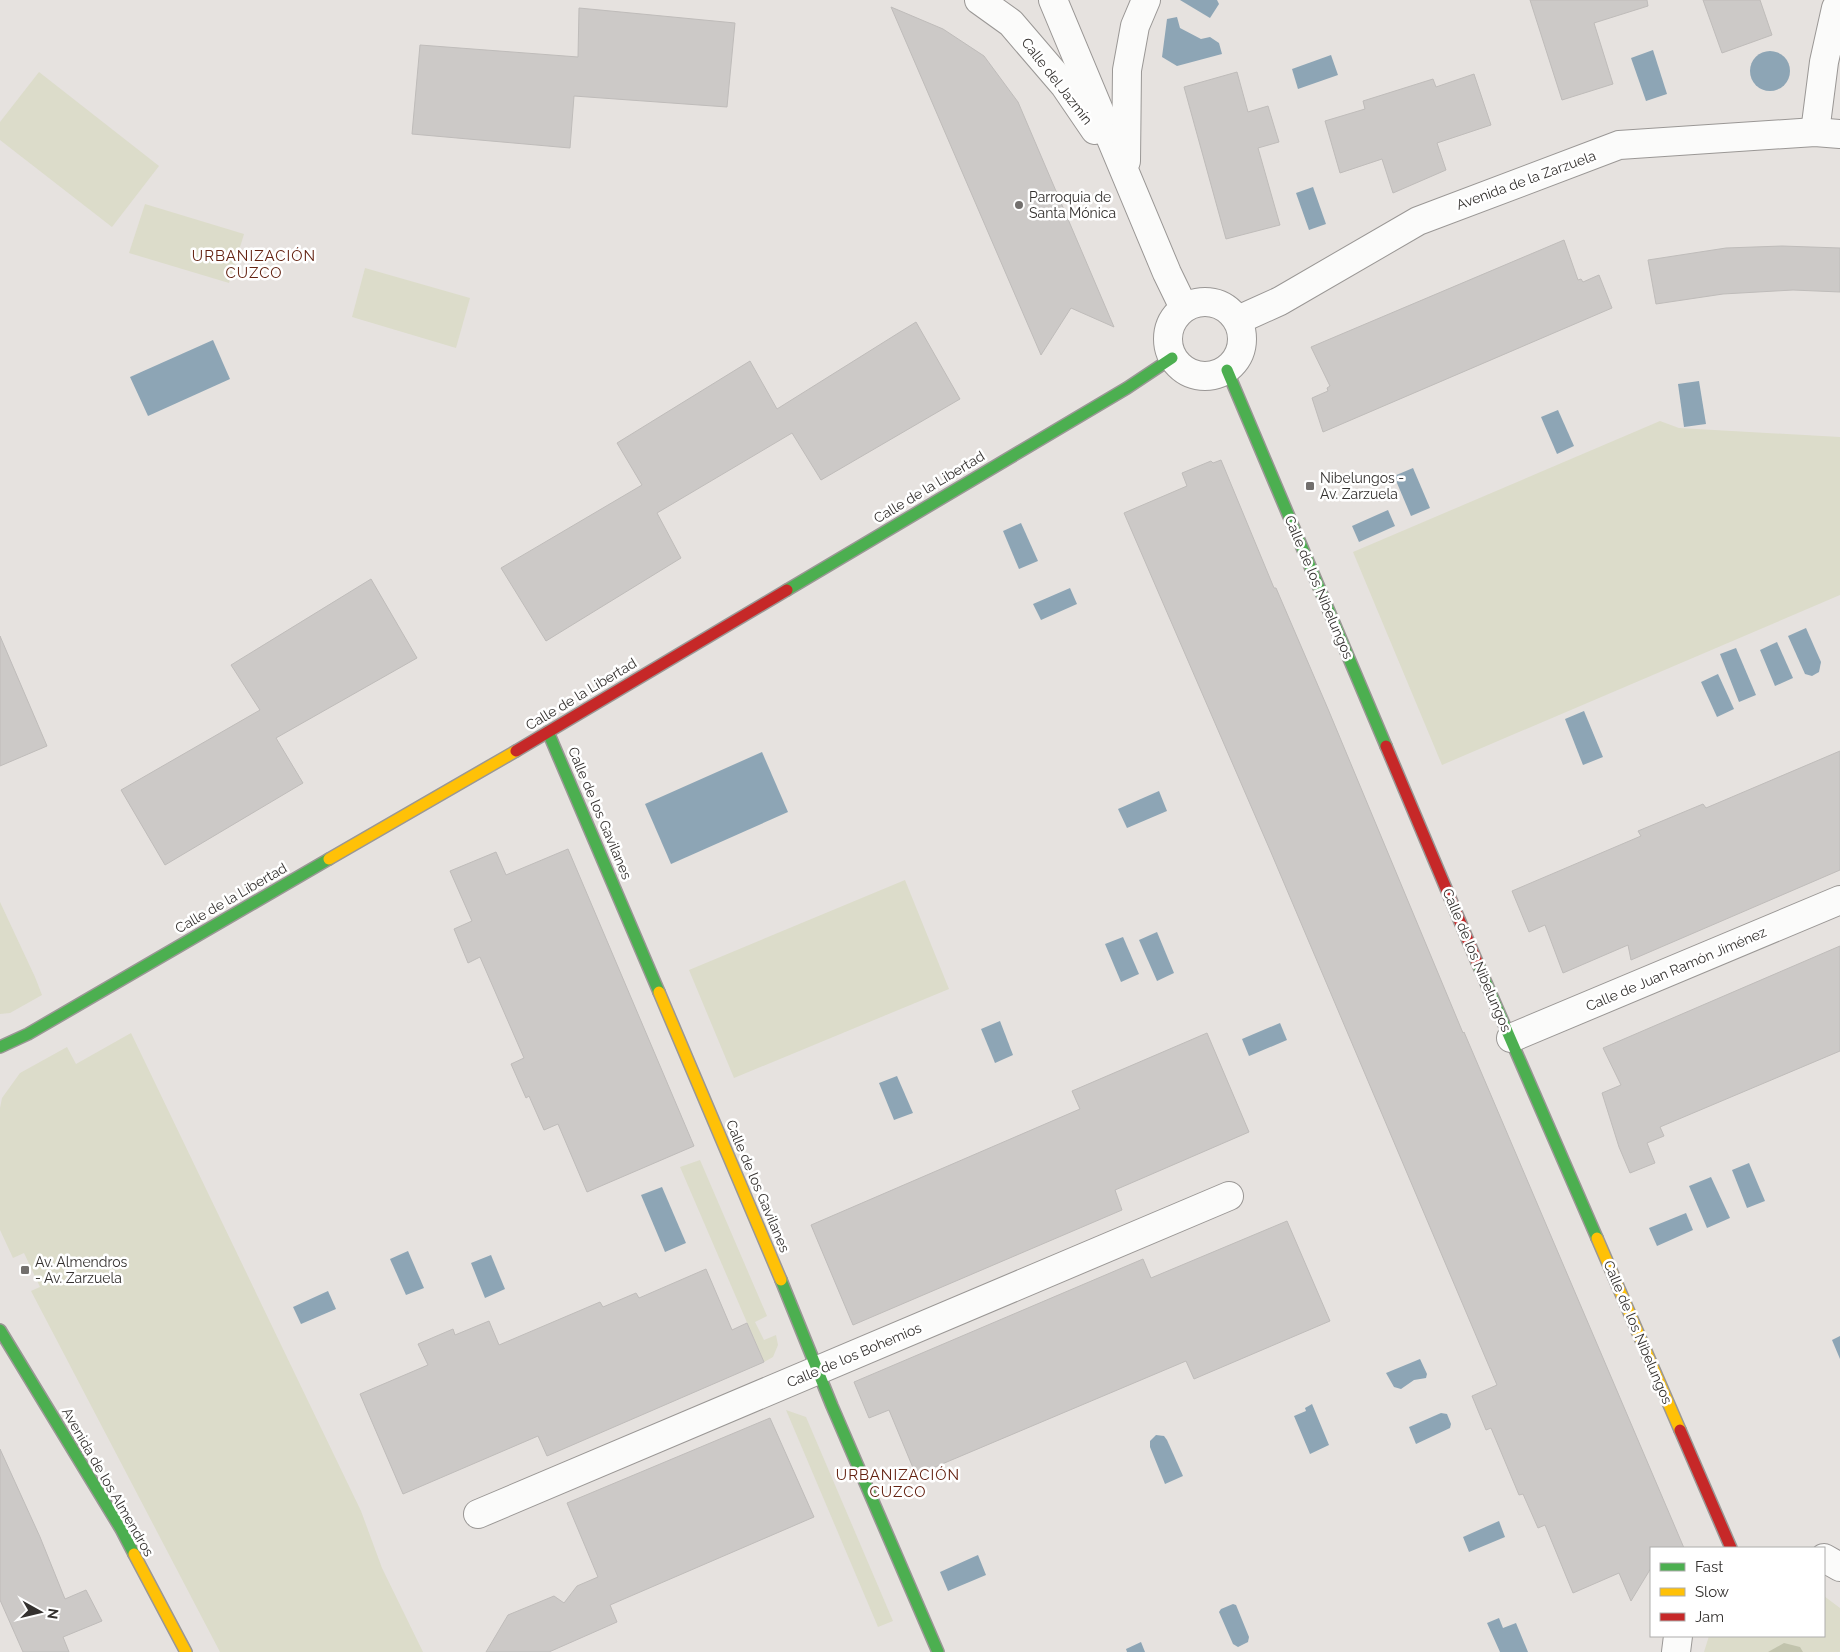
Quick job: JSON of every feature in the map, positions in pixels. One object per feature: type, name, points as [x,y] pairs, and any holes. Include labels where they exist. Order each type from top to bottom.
[{"type":"street","name":"Calle del Jazmín","points":[[979,0],[1011,23],[1041,58],[1064,86],[1126,173]]},
{"type":"street","name":"Calle del Jazmín","points":[[1053,0],[1167,273],[1184,308]]},
{"type":"street","name":"Calle del Jazmín","points":[[1126,173],[1127,70],[1135,26],[1146,0]]},
{"type":"street","points":[[1827,133],[1824,62],[1836,8],[1840,4]]},
{"type":"street","name":"Avenida de la Zarzuela","points":[[1238,320],[1280,301],[1418,221],[1619,145],[1827,133]]},
{"type":"street","points":[[1203,301],[1224,306],[1238,320],[1243,339],[1240,355],[1227,370],[1208,377],[1189,373],[1172,358],[1167,341],[1171,322],[1184,308],[1203,301]]},
{"type":"street","name":"Calle de la Libertad","points":[[0,1047],[28,1034],[548,732],[1127,388],[1172,358]]},
{"type":"street","name":"Calle de los Nibelungos","points":[[1227,370],[1730,1547]]},
{"type":"street","name":"Calle de los Gavilanes","points":[[548,732],[938,1652]]},
{"type":"street","name":"Calle de Juan Ramón Jiménez","points":[[1511,1038],[1840,900]]},
{"type":"street","name":"Calle de los Bohemios","points":[[478,1514],[1229,1196]]},
{"type":"street","name":"Avenida de los Almendros","points":[[0,1330],[121,1529],[186,1652]]},
{"type":"street","points":[[1825,1559],[1840,1567]]},
{"type":"street","points":[[1676,1652],[1678,1637]]},
{"type":"green space","points":[[39,72],[159,166],[112,227],[0,140],[0,122]]},
{"type":"green space","points":[[145,204],[244,234],[229,283],[129,253]]},
{"type":"green space","points":[[365,268],[470,298],[456,348],[352,317]]},
{"type":"green space","points":[[1660,421],[1679,428],[1840,437],[1840,595],[1442,765],[1353,552]]},
{"type":"green space","points":[[905,880],[949,989],[734,1078],[689,970]]},
{"type":"green space","points":[[0,902],[42,995],[10,1013],[0,1014]]},
{"type":"green space","points":[[131,1033],[361,1511],[382,1568],[423,1652],[220,1652],[31,1291],[40,1287],[24,1253],[13,1258],[0,1230],[0,1108],[2,1098],[20,1073],[67,1047],[76,1064]]},
{"type":"green space","points":[[700,1160],[767,1316],[755,1322],[764,1340],[776,1335],[778,1345],[773,1357],[764,1362],[680,1167]]},
{"type":"green space","points":[[786,1410],[806,1417],[893,1621],[878,1627]]},
{"type":"green space","points":[[1825,1597],[1840,1608],[1840,1652],[1704,1652],[1709,1637],[1825,1637]]},
{"type":"green space","points":[[1784,1643],[1800,1647],[1803,1652],[1768,1652]]},
{"type":"water","points":[[1180,0],[1217,0],[1219,4],[1210,18]]},
{"type":"water","points":[[1177,17],[1180,28],[1201,39],[1210,37],[1219,43],[1222,54],[1177,66],[1162,57],[1167,19]]},
{"type":"water","points":[[1653,50],[1667,94],[1646,101],[1631,58]]},
{"type":"water","points":[[1770,51],[1781,54],[1787,60],[1790,71],[1787,82],[1781,88],[1770,91],[1759,88],[1753,82],[1750,71],[1753,60],[1759,54]]},
{"type":"water","points":[[1331,55],[1338,75],[1298,89],[1292,69]]},
{"type":"water","points":[[1313,187],[1326,224],[1309,230],[1296,193]]},
{"type":"water","points":[[213,340],[230,379],[148,416],[130,377]]},
{"type":"water","points":[[1699,381],[1706,424],[1684,427],[1678,384]]},
{"type":"water","points":[[1558,410],[1574,446],[1557,454],[1541,417]]},
{"type":"water","points":[[1413,468],[1430,508],[1411,516],[1394,476]]},
{"type":"water","points":[[1388,510],[1395,526],[1359,542],[1352,526]]},
{"type":"water","points":[[1021,523],[1038,561],[1019,569],[1003,531]]},
{"type":"water","points":[[1070,588],[1077,604],[1041,620],[1033,604]]},
{"type":"water","points":[[1806,628],[1821,662],[1819,672],[1812,676],[1805,674],[1788,636]]},
{"type":"water","points":[[1777,642],[1793,678],[1775,686],[1760,650]]},
{"type":"water","points":[[1736,648],[1756,695],[1739,702],[1720,654]]},
{"type":"water","points":[[1718,674],[1734,709],[1717,717],[1701,682]]},
{"type":"water","points":[[1584,711],[1603,757],[1583,765],[1565,719]]},
{"type":"water","points":[[762,752],[788,812],[671,864],[645,804]]},
{"type":"water","points":[[1159,791],[1167,811],[1127,828],[1118,809]]},
{"type":"water","points":[[1157,932],[1174,973],[1157,981],[1139,940]]},
{"type":"water","points":[[1123,937],[1139,974],[1121,982],[1105,944]]},
{"type":"water","points":[[1000,1021],[1013,1055],[995,1063],[981,1029]]},
{"type":"water","points":[[1280,1023],[1287,1040],[1249,1056],[1242,1039]]},
{"type":"water","points":[[897,1076],[913,1113],[894,1120],[879,1083]]},
{"type":"water","points":[[1749,1163],[1765,1201],[1747,1208],[1732,1170]]},
{"type":"water","points":[[1711,1177],[1730,1218],[1707,1228],[1689,1186]]},
{"type":"water","points":[[662,1187],[686,1243],[665,1252],[641,1195]]},
{"type":"water","points":[[1686,1213],[1693,1230],[1657,1246],[1649,1228]]},
{"type":"water","points":[[408,1251],[424,1288],[406,1295],[390,1259]]},
{"type":"water","points":[[491,1255],[505,1289],[485,1298],[471,1263]]},
{"type":"water","points":[[328,1291],[336,1309],[301,1324],[293,1307]]},
{"type":"water","points":[[1840,1336],[1840,1359],[1832,1340]]},
{"type":"water","points":[[1420,1359],[1427,1374],[1426,1378],[1414,1380],[1401,1389],[1394,1387],[1386,1373]]},
{"type":"water","points":[[1312,1404],[1329,1445],[1310,1454],[1294,1416],[1306,1411],[1305,1408]]},
{"type":"water","points":[[1441,1413],[1447,1414],[1451,1424],[1450,1428],[1416,1444],[1409,1427]]},
{"type":"water","points":[[1156,1435],[1164,1436],[1167,1440],[1183,1476],[1165,1484],[1150,1447],[1150,1441]]},
{"type":"water","points":[[1499,1521],[1505,1537],[1469,1552],[1463,1537]]},
{"type":"water","points":[[978,1555],[986,1575],[948,1591],[940,1572]]},
{"type":"water","points":[[1233,1604],[1236,1605],[1249,1637],[1248,1642],[1238,1647],[1233,1644],[1219,1612],[1221,1609]]},
{"type":"water","points":[[1499,1618],[1503,1628],[1516,1623],[1528,1652],[1500,1652],[1487,1623]]},
{"type":"water","points":[[1141,1642],[1145,1652],[1127,1652],[1126,1649]]},
{"type":"building","points":[[1530,0],[1647,0],[1648,6],[1594,23],[1613,84],[1562,100]]},
{"type":"building","points":[[1703,0],[1760,0],[1772,35],[1722,53]]},
{"type":"building","name":"Parroquia de Santa Mónica","points":[[891,7],[943,29],[984,56],[1018,102],[1114,327],[1071,308],[1041,355]]},
{"type":"building","points":[[579,8],[735,23],[727,107],[574,96],[570,148],[412,134],[420,45],[578,57]]},
{"type":"building","points":[[1237,72],[1248,112],[1268,106],[1279,142],[1258,148],[1280,225],[1226,239],[1184,87]]},
{"type":"building","points":[[1474,74],[1491,125],[1437,143],[1446,170],[1393,193],[1382,159],[1340,173],[1325,121],[1365,109],[1363,101],[1433,79],[1436,87]]},
{"type":"building","points":[[1564,240],[1578,280],[1581,279],[1583,282],[1599,275],[1612,308],[1323,432],[1312,398],[1328,391],[1327,388],[1330,386],[1311,347]]},
{"type":"building","points":[[1782,246],[1840,248],[1840,292],[1793,290],[1723,294],[1656,304],[1648,260],[1726,248]]},
{"type":"building","points":[[916,322],[960,399],[821,480],[792,433],[657,513],[681,558],[546,641],[501,568],[642,485],[617,443],[750,361],[777,409]]},
{"type":"building","points":[[1221,460],[1274,588],[1276,588],[1328,709],[1463,1033],[1684,1547],[1650,1547],[1650,1570],[1631,1601],[1619,1573],[1573,1593],[1545,1525],[1538,1528],[1523,1494],[1519,1495],[1491,1428],[1486,1430],[1472,1396],[1497,1385],[1270,850],[1124,513],[1187,486],[1182,473],[1211,461],[1213,463]]},
{"type":"building","points":[[371,579],[417,658],[276,738],[303,783],[165,865],[121,790],[260,710],[231,665]]},
{"type":"building","points":[[0,636],[47,746],[0,766]]},
{"type":"building","points":[[1840,751],[1840,870],[1631,960],[1628,945],[1563,973],[1545,925],[1529,932],[1512,891],[1641,836],[1638,831],[1703,804],[1706,808]]},
{"type":"building","points":[[568,849],[694,1146],[587,1192],[558,1124],[544,1130],[529,1096],[526,1098],[511,1064],[524,1058],[480,957],[468,963],[454,929],[472,921],[450,871],[496,852],[506,875]]},
{"type":"building","points":[[1840,946],[1840,1051],[1660,1127],[1664,1136],[1647,1143],[1655,1163],[1630,1173],[1619,1147],[1602,1093],[1621,1085],[1603,1048]]},
{"type":"building","points":[[1207,1033],[1249,1132],[1115,1190],[1122,1210],[853,1325],[811,1225],[1080,1109],[1072,1091]]},
{"type":"building","points":[[1287,1221],[1330,1321],[1194,1379],[1186,1361],[916,1475],[889,1410],[869,1418],[854,1382],[1143,1259],[1151,1278]]},
{"type":"building","points":[[706,1269],[732,1330],[747,1323],[764,1362],[547,1456],[538,1436],[403,1494],[360,1394],[428,1365],[418,1344],[453,1329],[455,1335],[489,1321],[499,1345],[600,1302],[603,1307],[636,1293],[639,1298]]},
{"type":"building","points":[[770,1418],[814,1517],[610,1605],[617,1622],[549,1652],[486,1652],[508,1615],[554,1596],[564,1603],[577,1586],[598,1577],[567,1503]]},
{"type":"building","points":[[0,1449],[40,1537],[65,1599],[86,1590],[102,1621],[63,1637],[69,1652],[23,1652],[0,1600]]},
{"type":"traffic: fast","points":[[787,590],[1127,388],[1172,358]]},
{"type":"traffic: fast","points":[[1227,370],[1386,746]]},
{"type":"traffic: fast","points":[[548,732],[659,992]]},
{"type":"traffic: fast","points":[[0,1047],[28,1034],[329,859]]},
{"type":"traffic: fast","points":[[1477,962],[1597,1238]]},
{"type":"traffic: fast","points":[[781,1280],[832,1406],[938,1652]]},
{"type":"traffic: fast","points":[[0,1330],[121,1529],[134,1554]]},
{"type":"traffic: slow","points":[[329,859],[516,751]]},
{"type":"traffic: slow","points":[[659,992],[781,1280]]},
{"type":"traffic: slow","points":[[1597,1238],[1680,1430]]},
{"type":"traffic: slow","points":[[134,1554],[186,1652]]},
{"type":"traffic: jam","points":[[516,751],[787,590]]},
{"type":"traffic: jam","points":[[1386,746],[1477,962]]},
{"type":"traffic: jam","points":[[1680,1430],[1731,1547]]},
{"type":"place","name":"Parroquia de Santa Mónica","points":[[1019,205]]},
{"type":"place","name":"Nibelungos - Av. Zarzuela","points":[[1310,486]]},
{"type":"place","name":"Av. Almendros - Av. Zarzuela","points":[[25,1270]]},
{"type":"district","name":"URBANIZACIÓN CUZCO","points":[[254,264]]},
{"type":"district","name":"URBANIZACIÓN CUZCO","points":[[898,1484]]}]
